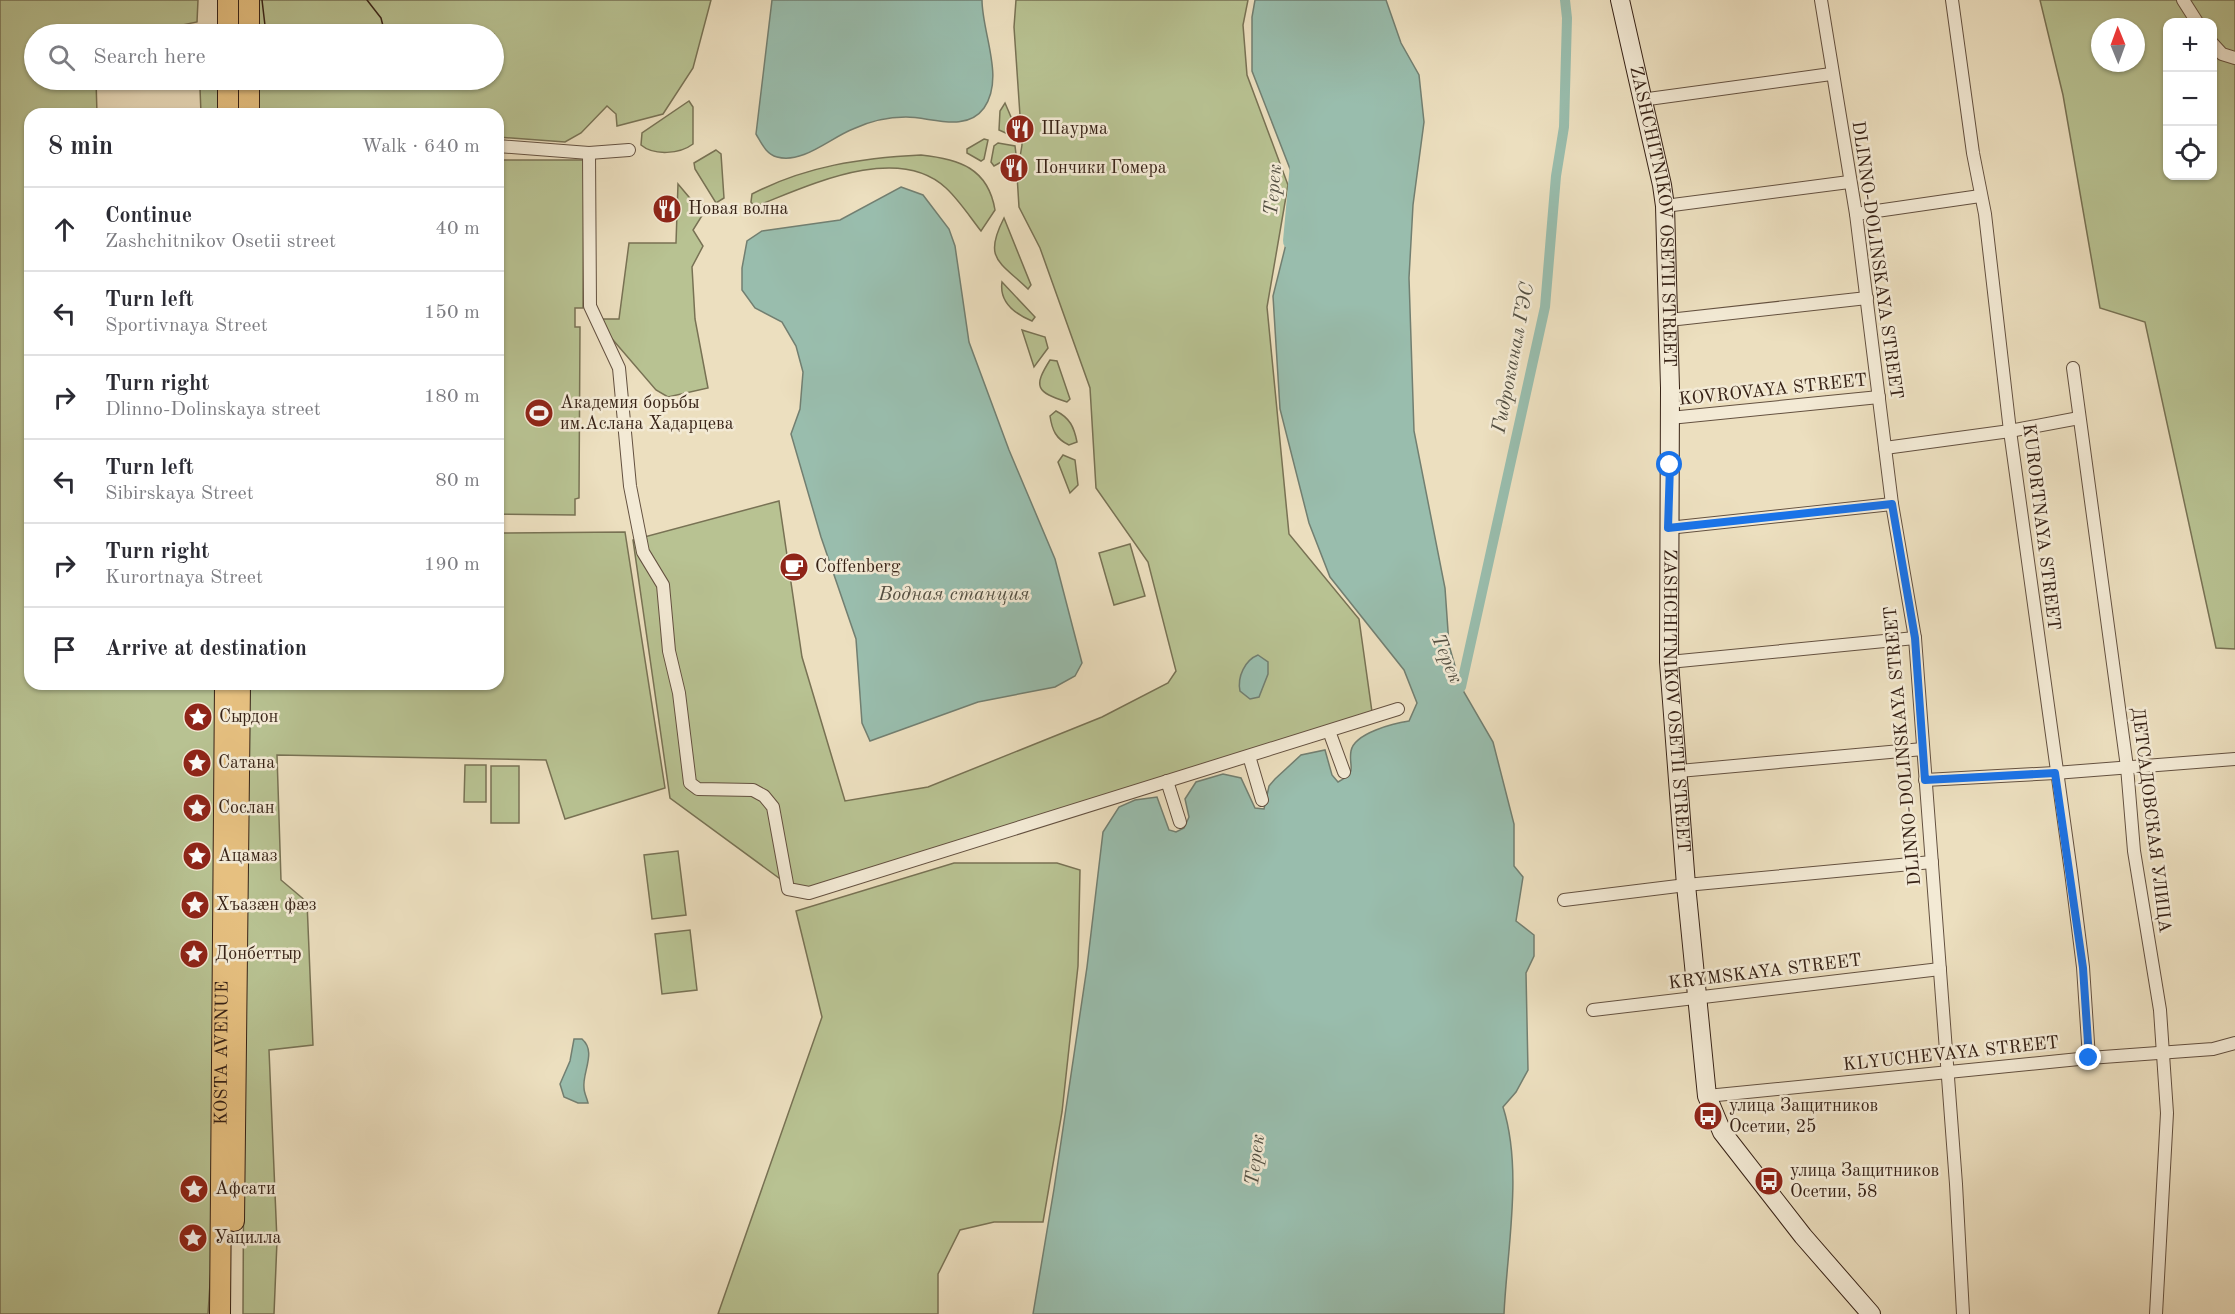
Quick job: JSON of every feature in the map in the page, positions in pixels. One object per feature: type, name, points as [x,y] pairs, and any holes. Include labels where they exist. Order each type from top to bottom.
[{"type":"main road","points":[[228,0],[228,24]]},
{"type":"main road","points":[[249,0],[249,24]]},
{"type":"main road","points":[[228,90],[228,108]]},
{"type":"main road","points":[[249,90],[249,108]]},
{"type":"main road","name":"KOSTA AVENUE","points":[[220,1314],[225,690]]},
{"type":"main road","name":"KOSTA AVENUE","points":[[232,1314],[240,690]]},
{"type":"street","name":"ZASHCHITNIKOV OSETII STREET","points":[[1620,0],[1665,206],[1670,418],[1669,662],[1686,885],[1707,1096],[1722,1132],[1803,1236],[1871,1314]]},
{"type":"street","name":"DLINNO-DOLINSKAYA STREET","points":[[1821,0],[1831,74],[1856,214],[1892,504],[1915,638],[1963,1314]]},
{"type":"street","name":"KURORTNAYA STREET","points":[[1952,0],[1980,196],[1985,214],[2010,431],[2083,968],[2089,1058]]},
{"type":"street","points":[[2183,0],[2194,18]]},
{"type":"street","points":[[2217,48],[2222,54],[2235,58]]},
{"type":"street","points":[[1641,100],[1831,74]]},
{"type":"street","points":[[504,147],[589,153],[629,150]]},
{"type":"street","points":[[589,153],[590,306],[619,368],[630,486],[643,552],[663,585],[669,651],[679,693],[690,783],[698,789],[753,790],[764,796],[772,807],[788,889],[809,893],[1398,709]]},
{"type":"street","points":[[1665,206],[1849,182]]},
{"type":"street","points":[[1856,214],[1980,196]]},
{"type":"street","points":[[1669,320],[1867,298]]},
{"type":"street","name":"ДЕТСАДОВСКАЯ УЛИЦА","points":[[2073,368],[2127,767],[2134,851],[2160,1010],[2167,1113],[2156,1314]]},
{"type":"street","name":"KOVROVAYA STREET","points":[[1670,418],[1879,397]]},
{"type":"street","points":[[1885,448],[2010,431],[2079,418]]},
{"type":"street","points":[[1668,528],[1892,504]]},
{"type":"street","points":[[1669,662],[1915,638]]},
{"type":"street","points":[[1329,730],[1344,772]]},
{"type":"street","points":[[1679,771],[1923,749]]},
{"type":"street","points":[[1249,756],[1262,800]]},
{"type":"street","points":[[1925,780],[2055,773],[2235,759]]},
{"type":"street","points":[[1167,781],[1180,822]]},
{"type":"street","points":[[1564,900],[1686,885],[1932,862]]},
{"type":"street","name":"KRYMSKAYA STREET","points":[[1593,1010],[1940,969]]},
{"type":"street","name":"KLYUCHEVAYA STREET","points":[[1707,1096],[2089,1058],[2213,1049],[2235,1043]]},
{"type":"shaded area","points":[[0,0],[198,0],[197,22],[187,24],[24,24],[24,90],[96,90],[97,108],[24,108],[24,690],[219,690],[214,1224],[208,1314],[0,1314]]},
{"type":"shaded area","points":[[259,0],[711,0],[693,68],[663,114],[617,126],[616,114],[607,106],[581,133],[565,142],[504,137],[504,108],[257,108],[257,90],[504,90],[504,24],[258,24]]},
{"type":"shaded area","points":[[1016,0],[1248,0],[1243,25],[1247,75],[1288,185],[1267,307],[1289,534],[1359,619],[1372,712],[798,892],[670,798],[633,540],[779,501],[802,657],[845,801],[928,787],[1102,717],[1168,683],[1176,671],[1148,562],[1096,488],[1090,388],[1040,248],[1019,207],[1017,175],[1022,145],[1014,27]]},
{"type":"shaded area","points":[[2040,0],[2235,0],[2235,649],[2216,648],[2145,322],[2100,308],[2063,95]]},
{"type":"shaded area","points":[[200,90],[220,90],[221,108],[201,108]]},
{"type":"shaded area","points":[[689,101],[693,107],[693,144],[674,152],[653,151],[641,145],[642,133]]},
{"type":"shaded area","points":[[1005,103],[1014,124],[1008,134],[999,130],[1000,111]]},
{"type":"shaded area","points":[[984,139],[988,140],[984,159],[981,161],[967,153],[967,149]]},
{"type":"shaded area","points":[[998,143],[1015,146],[1016,154],[994,166],[991,162],[994,146]]},
{"type":"shaded area","points":[[716,150],[721,154],[724,198],[716,203],[695,169],[694,163]]},
{"type":"shaded area","points":[[921,155],[948,159],[970,168],[979,175],[986,184],[995,210],[981,231],[946,188],[926,175],[904,169],[879,168],[854,172],[828,179],[759,205],[754,206],[751,202],[752,194],[772,184],[813,170],[855,161]]},
{"type":"shaded area","name":"Академия борьбы им.Аслана Хадарцева","points":[[504,160],[584,160],[583,308],[575,308],[575,327],[580,327],[579,498],[575,499],[575,515],[504,514]]},
{"type":"shaded area","points":[[678,184],[694,203],[704,205],[703,214],[693,230],[703,246],[692,267],[695,319],[708,388],[668,397],[656,390],[595,319],[619,319],[629,243],[676,243]]},
{"type":"shaded area","points":[[1004,218],[1031,285],[1028,289],[997,258],[995,242]]},
{"type":"shaded area","points":[[1002,282],[1035,317],[1032,321],[1014,311],[1006,302]]},
{"type":"shaded area","points":[[1022,330],[1045,337],[1048,348],[1034,367]]},
{"type":"shaded area","points":[[1050,360],[1057,361],[1070,399],[1067,402],[1049,395],[1040,387],[1041,377]]},
{"type":"shaded area","points":[[1056,411],[1071,424],[1077,442],[1069,445],[1055,434],[1050,416]]},
{"type":"shaded area","points":[[1063,455],[1075,460],[1078,485],[1070,493],[1058,462]]},
{"type":"shaded area","points":[[625,532],[665,788],[565,819],[546,760],[277,755],[281,880],[307,902],[313,1045],[269,1050],[277,1241],[274,1314],[243,1314],[246,690],[504,690],[504,533]]},
{"type":"shaded area","points":[[1130,544],[1145,596],[1114,605],[1099,553]]},
{"type":"shaded area","points":[[465,765],[486,765],[486,802],[464,802]]},
{"type":"shaded area","points":[[491,766],[519,766],[519,823],[491,823]]},
{"type":"shaded area","points":[[678,851],[686,915],[652,919],[644,855]]},
{"type":"shaded area","points":[[954,863],[1057,863],[1080,870],[1078,966],[1062,1112],[1043,1222],[994,1222],[960,1230],[938,1274],[938,1314],[718,1314],[822,1017],[796,911]]},
{"type":"shaded area","points":[[690,930],[697,990],[662,994],[655,934]]},
{"type":"water","points":[[772,0],[982,0],[993,69],[990,96],[977,116],[968,120],[948,122],[906,117],[885,119],[859,126],[797,157],[773,156],[756,134]]},
{"type":"water","points":[[1255,0],[1386,0],[1401,43],[1419,75],[1424,122],[1413,205],[1409,278],[1414,431],[1445,588],[1449,645],[1461,687],[1493,742],[1514,824],[1514,866],[1523,877],[1516,921],[1534,935],[1534,956],[1526,973],[1528,1070],[1516,1092],[1503,1107],[1509,1131],[1513,1183],[1504,1314],[1033,1314],[1087,967],[1103,832],[1119,807],[1135,800],[1157,797],[1169,830],[1176,832],[1184,828],[1189,817],[1185,799],[1196,782],[1223,774],[1241,778],[1255,808],[1264,809],[1269,786],[1301,755],[1325,750],[1332,775],[1338,782],[1351,772],[1351,751],[1359,739],[1376,730],[1409,721],[1417,703],[1404,670],[1330,577],[1309,523],[1280,409],[1273,296],[1299,192],[1252,71],[1252,17]]},
{"type":"water","name":"Водная станция","points":[[901,187],[923,195],[949,229],[955,246],[969,342],[1009,450],[1055,559],[1082,663],[1075,676],[1055,687],[978,702],[870,741],[862,723],[856,639],[821,537],[791,434],[800,409],[803,372],[796,346],[782,322],[755,308],[742,290],[742,268],[747,241],[762,231],[840,220]]},
{"type":"water","points":[[1258,655],[1268,662],[1268,674],[1259,697],[1250,699],[1240,691],[1240,680],[1246,665]]},
{"type":"water","points":[[574,1039],[582,1039],[588,1050],[584,1092],[588,1103],[578,1103],[564,1097],[560,1084],[570,1061]]},
{"type":"waterway","name":"Гидроканал ГЭС","points":[[1453,697],[1461,687],[1545,307],[1556,176],[1564,127],[1567,18],[1565,0]]},
{"type":"waterway","name":"Терек","points":[[1292,241],[1299,164]]},
{"type":"tram line","points":[[262,0],[265,24]]},
{"type":"tram line","points":[[367,0],[381,18],[382,24]]},
{"type":"place","name":"Шаурма","points":[[1020,129]]},
{"type":"place","name":"Пончики Гомера","points":[[1014,168]]},
{"type":"place","name":"Новая волна","points":[[667,209]]},
{"type":"place","name":"Академия борьбы им.Аслана Хадарцева","points":[[539,413]]},
{"type":"place","name":"Coffenberg","points":[[794,567]]},
{"type":"place","name":"Сырдон","points":[[198,717]]},
{"type":"place","name":"Сатана","points":[[197,763]]},
{"type":"place","name":"Сослан","points":[[197,808]]},
{"type":"place","name":"Ацамаз","points":[[197,856]]},
{"type":"place","name":"Хъазæн фæз","points":[[195,905]]},
{"type":"place","name":"Донбеттыр","points":[[194,954]]},
{"type":"place","name":"улица Защитников Осетии, 25","points":[[1708,1116]]},
{"type":"place","name":"улица Защитников Осетии, 58","points":[[1769,1181]]},
{"type":"place","name":"Афсати","points":[[194,1189]]},
{"type":"place","name":"Уацилла","points":[[193,1238]]},
{"type":"route","points":[[1670,465],[1668,528],[1892,504],[1915,638],[1925,780],[2055,773],[2083,968],[2089,1058]]}]
